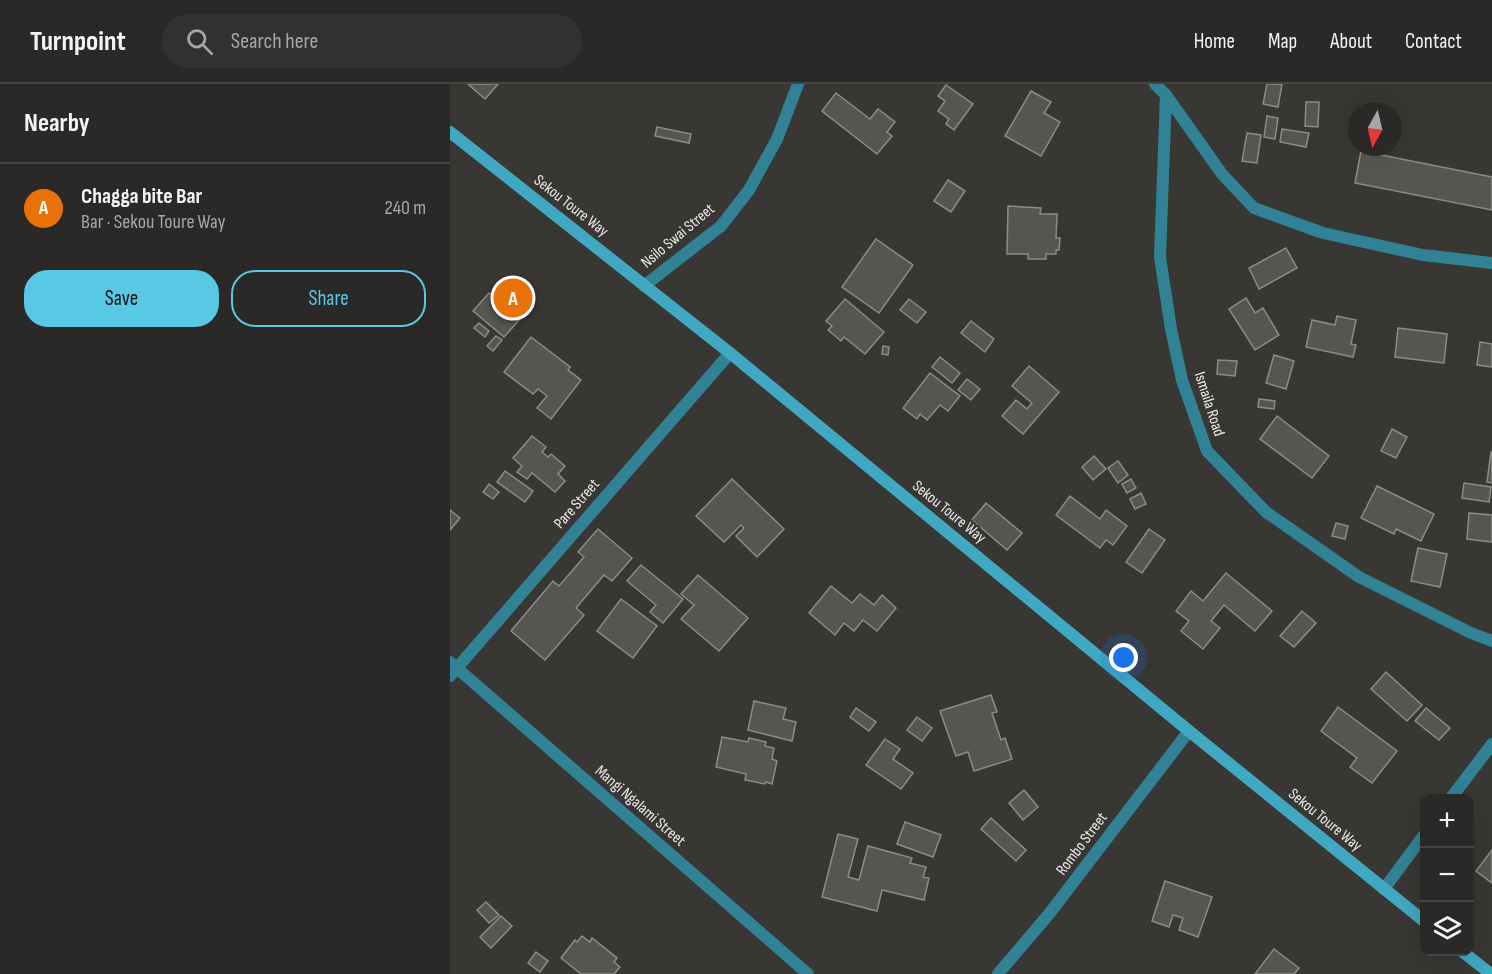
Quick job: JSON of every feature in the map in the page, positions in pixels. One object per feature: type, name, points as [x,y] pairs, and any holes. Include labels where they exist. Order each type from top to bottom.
[{"type":"street","name":"Nsilo Swai Street","points":[[645,286],[721,226],[749,190],[777,139],[798,84]]},
{"type":"street","points":[[1155,84],[1166,95],[1222,174],[1254,208],[1323,233],[1423,255],[1492,263]]},
{"type":"street","name":"Ismaila Road","points":[[1166,95],[1160,257],[1182,381],[1207,451],[1266,512],[1359,577],[1471,633],[1492,640]]},
{"type":"street","name":"Sekou Toure Way","points":[[450,132],[730,353],[1189,731],[1420,917]]},
{"type":"street","name":"Pare Street","points":[[452,669],[730,353]]},
{"type":"street","name":"Mangi Ngalami Street","points":[[452,669],[808,974]]},
{"type":"street","name":"Rombo Street","points":[[998,974],[1049,914],[1189,731]]},
{"type":"street","points":[[1454,794],[1492,744]]},
{"type":"street","points":[[1384,889],[1420,842]]},
{"type":"street","points":[[1469,956],[1491,974]]},
{"type":"building","points":[[468,84],[498,84],[485,99]]},
{"type":"building","points":[[1267,84],[1282,84],[1278,107],[1263,104]]},
{"type":"building","points":[[946,85],[973,104],[954,130],[946,124],[949,119],[938,111],[945,101],[938,96]]},
{"type":"building","points":[[1031,91],[1051,102],[1044,113],[1060,122],[1041,156],[1005,136]]},
{"type":"building","points":[[836,93],[870,119],[878,109],[895,122],[887,132],[892,136],[877,154],[822,111]]},
{"type":"building","points":[[1306,102],[1319,102],[1318,127],[1305,126]]},
{"type":"building","points":[[1267,116],[1278,118],[1275,139],[1264,137]]},
{"type":"building","points":[[657,127],[691,134],[689,143],[655,136]]},
{"type":"building","points":[[1282,129],[1309,133],[1306,147],[1280,142]]},
{"type":"building","points":[[1247,133],[1261,135],[1257,163],[1242,161]]},
{"type":"building","points":[[1360,156],[1386,156],[1492,177],[1492,210],[1355,183]]},
{"type":"building","points":[[948,180],[965,191],[951,212],[934,201]]},
{"type":"building","points":[[1008,206],[1041,208],[1040,214],[1057,214],[1056,238],[1060,238],[1059,250],[1056,250],[1056,254],[1046,254],[1046,259],[1028,259],[1028,254],[1007,254]]},
{"type":"building","points":[[876,239],[913,265],[879,313],[842,287]]},
{"type":"building","points":[[1286,248],[1297,268],[1259,289],[1249,268]]},
{"type":"building","points":[[489,293],[520,319],[504,337],[473,311]]},
{"type":"building","points":[[1246,298],[1255,313],[1263,308],[1279,335],[1255,350],[1229,309]]},
{"type":"building","points":[[845,299],[884,332],[865,354],[844,337],[841,341],[828,330],[832,326],[826,321]]},
{"type":"building","points":[[909,299],[926,312],[917,323],[900,310]]},
{"type":"building","points":[[1337,316],[1356,320],[1351,344],[1356,345],[1353,357],[1306,347],[1312,320],[1335,325]]},
{"type":"building","points":[[971,321],[994,339],[985,352],[961,333]]},
{"type":"building","points":[[479,323],[489,331],[485,337],[474,328]]},
{"type":"building","points":[[1398,328],[1447,334],[1444,363],[1395,357]]},
{"type":"building","points":[[496,336],[502,340],[493,351],[487,346]]},
{"type":"building","points":[[531,337],[570,367],[568,370],[581,380],[551,419],[537,408],[547,396],[538,389],[533,394],[504,372]]},
{"type":"building","points":[[1480,342],[1492,344],[1492,367],[1477,365]]},
{"type":"building","points":[[883,346],[889,347],[888,355],[882,354]]},
{"type":"building","points":[[1274,355],[1294,361],[1286,389],[1266,383]]},
{"type":"building","points":[[940,357],[960,373],[952,383],[932,367]]},
{"type":"building","points":[[1218,360],[1237,361],[1235,376],[1217,374]]},
{"type":"building","points":[[1029,366],[1059,392],[1023,434],[1002,416],[1016,400],[1027,409],[1032,403],[1012,386]]},
{"type":"building","points":[[930,373],[960,396],[948,411],[940,405],[927,420],[920,414],[917,419],[903,408]]},
{"type":"building","points":[[967,379],[980,389],[971,400],[958,390]]},
{"type":"building","points":[[1259,399],[1275,401],[1274,409],[1258,407]]},
{"type":"building","points":[[1277,416],[1329,456],[1312,478],[1260,439]]},
{"type":"building","points":[[1392,429],[1407,437],[1396,458],[1381,451]]},
{"type":"building","points":[[532,436],[546,447],[542,452],[548,457],[551,454],[565,466],[558,474],[565,481],[555,492],[532,473],[527,479],[517,472],[522,466],[513,458]]},
{"type":"building","points":[[1492,452],[1492,483],[1487,482]]},
{"type":"building","points":[[1094,456],[1106,469],[1093,480],[1082,467]]},
{"type":"building","points":[[1118,461],[1128,475],[1118,483],[1108,468]]},
{"type":"building","points":[[505,471],[533,491],[525,502],[497,482]]},
{"type":"building","points":[[732,479],[784,529],[757,557],[736,536],[744,528],[741,525],[724,542],[696,516]]},
{"type":"building","points":[[1131,479],[1136,488],[1127,493],[1122,484]]},
{"type":"building","points":[[1464,483],[1491,487],[1489,502],[1462,498]]},
{"type":"building","points":[[489,484],[499,492],[493,499],[483,492]]},
{"type":"building","points":[[1377,486],[1434,514],[1421,541],[1396,529],[1394,534],[1361,518]]},
{"type":"building","points":[[1141,493],[1146,504],[1135,509],[1130,499]]},
{"type":"building","points":[[1070,496],[1100,519],[1106,510],[1127,526],[1113,545],[1106,540],[1100,548],[1056,515]]},
{"type":"building","points":[[986,503],[1022,533],[1007,550],[972,520]]},
{"type":"building","points":[[450,510],[460,518],[450,530]]},
{"type":"building","points":[[1469,513],[1492,515],[1492,542],[1467,539]]},
{"type":"building","points":[[1336,523],[1348,526],[1345,539],[1332,536]]},
{"type":"building","points":[[598,529],[632,558],[612,581],[604,575],[576,608],[584,615],[545,660],[511,631],[553,581],[559,586],[584,557],[578,552]]},
{"type":"building","points":[[1149,529],[1165,540],[1142,573],[1126,562]]},
{"type":"building","points":[[1418,548],[1447,554],[1440,587],[1411,581]]},
{"type":"building","points":[[641,565],[683,599],[663,623],[650,612],[656,605],[627,581]]},
{"type":"building","points":[[1226,573],[1272,611],[1255,631],[1224,605],[1211,621],[1220,628],[1203,649],[1181,631],[1189,621],[1176,611],[1191,591],[1203,601]]},
{"type":"building","points":[[698,575],[748,618],[719,651],[681,619],[694,605],[681,594]]},
{"type":"building","points":[[831,586],[852,603],[860,594],[874,605],[882,595],[896,608],[877,631],[863,620],[854,631],[844,623],[835,635],[809,613]]},
{"type":"building","points":[[621,599],[657,626],[633,658],[597,631]]},
{"type":"building","points":[[1302,611],[1316,623],[1294,647],[1280,636]]},
{"type":"building","points":[[1386,672],[1422,705],[1407,721],[1371,689]]},
{"type":"building","points":[[991,695],[997,712],[992,713],[1001,740],[1005,738],[1012,759],[974,771],[968,752],[956,756],[940,711]]},
{"type":"building","points":[[754,701],[786,708],[783,719],[796,722],[792,741],[748,730]]},
{"type":"building","points":[[1338,707],[1397,751],[1372,783],[1350,767],[1357,758],[1321,731]]},
{"type":"building","points":[[856,708],[876,722],[869,731],[850,717]]},
{"type":"building","points":[[1426,708],[1450,728],[1439,740],[1415,721]]},
{"type":"building","points":[[917,717],[932,728],[922,741],[907,730]]},
{"type":"building","points":[[722,737],[748,742],[749,738],[766,742],[765,746],[774,748],[772,759],[777,761],[772,784],[745,780],[746,774],[716,767]]},
{"type":"building","points":[[885,739],[900,749],[893,759],[913,773],[901,789],[866,765]]},
{"type":"building","points":[[1024,790],[1038,807],[1023,820],[1009,803]]},
{"type":"building","points":[[991,818],[1026,850],[1016,861],[981,829]]},
{"type":"building","points":[[905,822],[941,835],[933,857],[897,844]]},
{"type":"building","points":[[838,834],[858,839],[848,877],[859,880],[868,846],[912,858],[910,863],[926,867],[923,877],[929,878],[924,900],[882,890],[877,911],[822,897]]},
{"type":"building","points":[[1492,850],[1492,883],[1476,871]]},
{"type":"building","points":[[1165,881],[1212,897],[1198,937],[1179,930],[1183,918],[1173,915],[1169,927],[1152,921]]},
{"type":"building","points":[[486,902],[499,915],[489,923],[477,910]]},
{"type":"building","points":[[501,916],[512,926],[491,948],[480,937]]},
{"type":"building","points":[[582,936],[590,942],[592,938],[617,958],[614,962],[620,967],[614,974],[581,974],[561,958],[575,940],[577,942]]},
{"type":"building","points":[[1274,949],[1299,968],[1294,974],[1255,974]]},
{"type":"building","points":[[536,952],[548,961],[540,972],[528,963]]},
{"type":"place","name":"Chagga bite Bar","points":[[513,298]]}]
